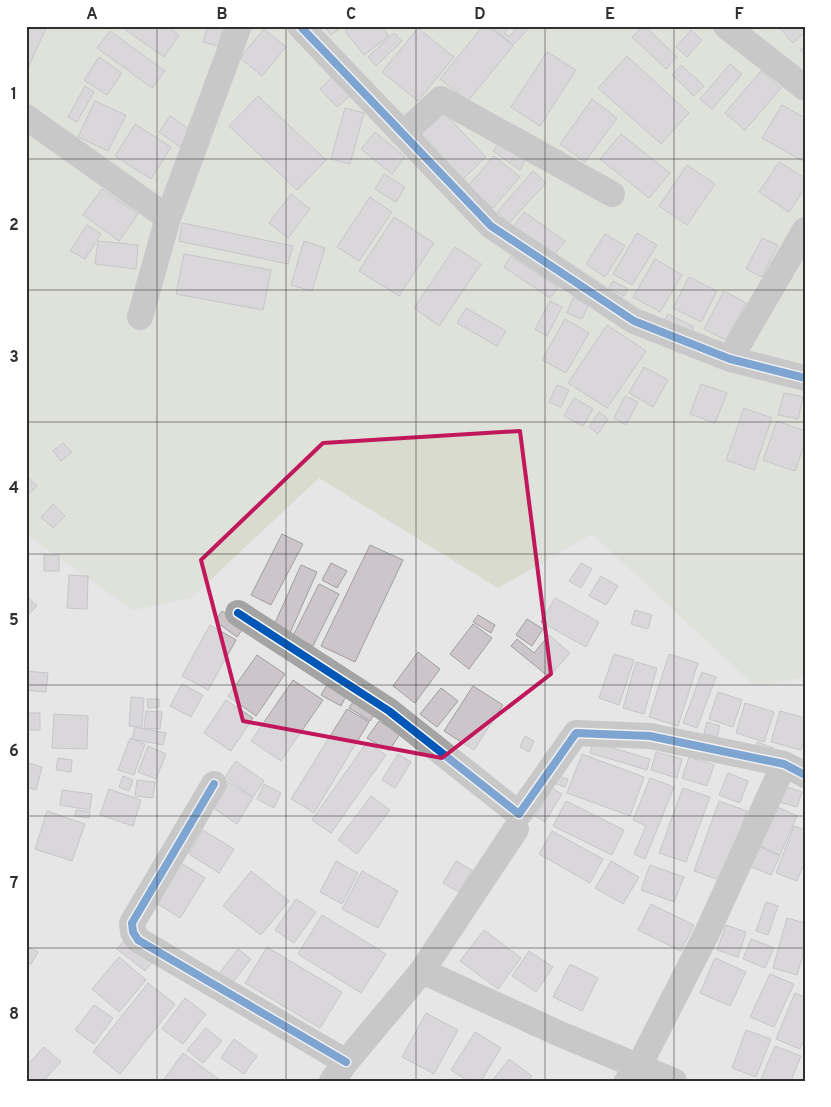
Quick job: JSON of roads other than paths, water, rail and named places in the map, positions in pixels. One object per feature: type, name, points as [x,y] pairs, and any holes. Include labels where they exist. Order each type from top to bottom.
[{"type":"street","points":[[140,317],[168,218],[239,26]]},
{"type":"street","points":[[300,26],[491,226],[634,321],[730,359],[805,378]]},
{"type":"street","points":[[726,26],[805,88]]},
{"type":"street","points":[[404,134],[441,100],[612,194]]},
{"type":"street","points":[[26,117],[168,218]]},
{"type":"street","points":[[730,359],[805,230]]},
{"type":"street","points":[[238,613],[389,711],[518,814],[576,733],[650,736],[794,769],[633,1073]]},
{"type":"street","points":[[214,784],[132,923],[133,932],[138,940],[339,1071],[422,971],[516,829]]},
{"type":"street","points":[[422,971],[560,1034],[633,1073],[674,1081]]}]
